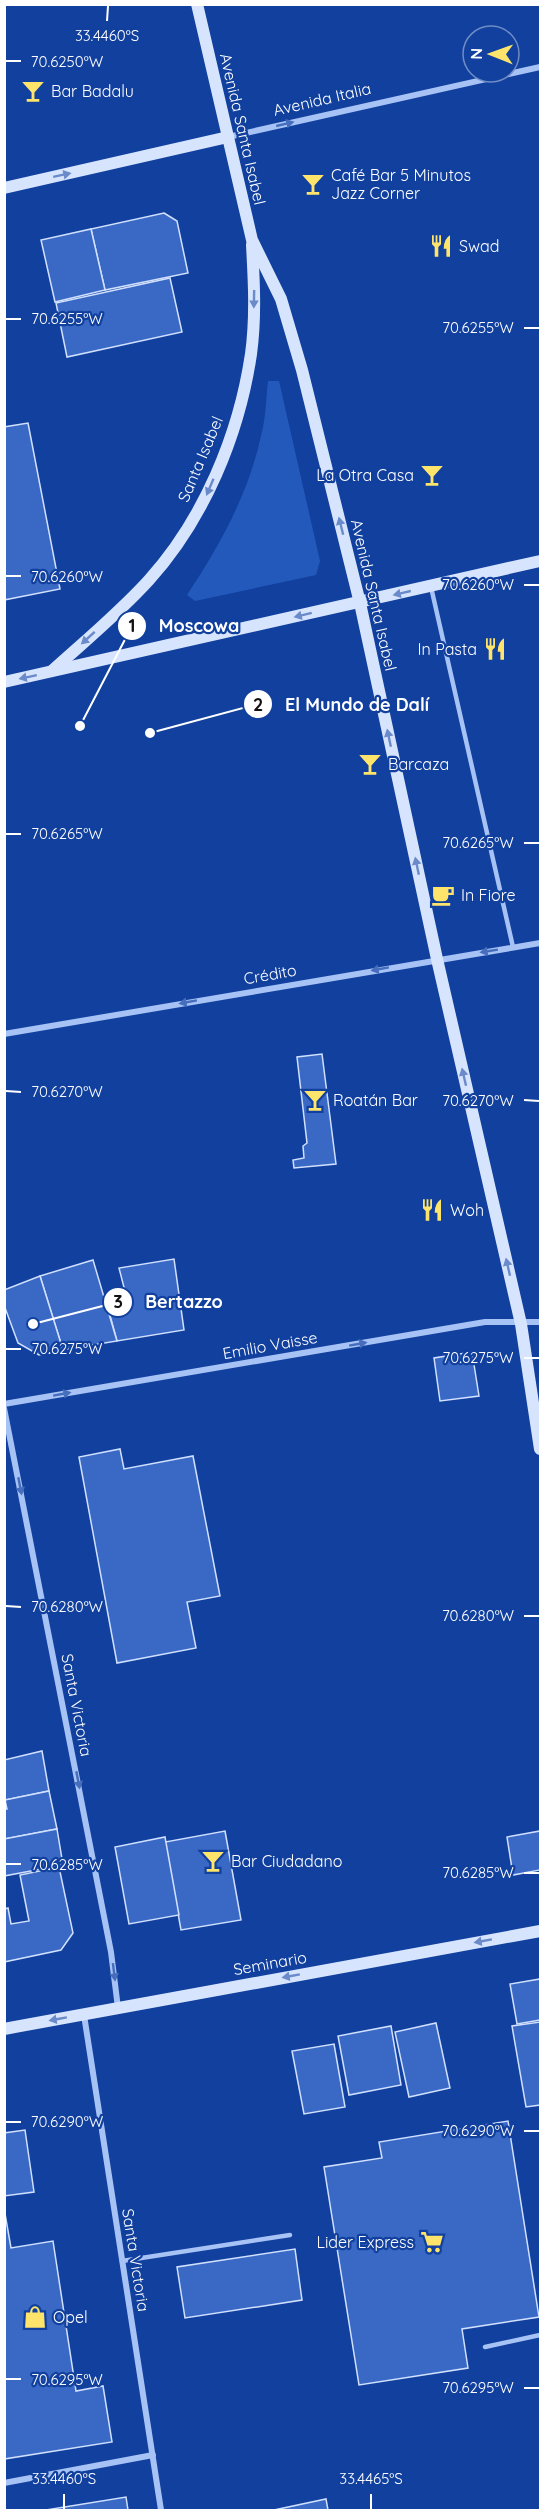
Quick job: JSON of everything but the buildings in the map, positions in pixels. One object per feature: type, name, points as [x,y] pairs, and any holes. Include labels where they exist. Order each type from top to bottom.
[{"type":"street","name":"Avenida Santa Isabel","points":[[197,4],[252,240],[281,299],[299,360],[360,603],[521,1324],[540,1449]]},
{"type":"street","name":"Avenida Italia","points":[[4,188],[540,67]]},
{"type":"street","name":"Santa Isabel","points":[[51,672],[122,608],[150,578],[203,502],[221,462],[240,404],[251,353],[254,300],[252,240]]},
{"type":"street","points":[[4,682],[540,561]]},
{"type":"street","name":"Crédito","points":[[4,1034],[540,943]]},
{"type":"street","name":"Emilio Vaisse","points":[[4,1406],[485,1322],[521,1324],[540,1322]]},
{"type":"street","name":"Santa Victoria","points":[[4,1406],[111,1952],[118,2008]]},
{"type":"street","name":"Seminario","points":[[4,2028],[540,1931]]},
{"type":"street","name":"Santa Victoria","points":[[84,2014],[161,2511]]},
{"type":"street","points":[[4,2483],[153,2455]]},
{"type":"lane","points":[[431,587],[513,947]]},
{"type":"lane","points":[[122,2261],[290,2235]]},
{"type":"lane","points":[[484,2347],[540,2335]]},
{"type":"shaded area","points":[[268,381],[279,381],[320,561],[316,575],[195,601],[187,595],[211,557],[249,479],[263,429]]},
{"type":"place","name":"Bar Badalu","points":[[33,91]]},
{"type":"place","name":"Café Bar 5 Minutos Jazz Corner","points":[[313,184]]},
{"type":"place","name":"Swad","points":[[441,246]]},
{"type":"place","name":"La Otra Casa","points":[[432,475]]},
{"type":"place","name":"In Pasta","points":[[495,649]]},
{"type":"place","name":"Moscowa","points":[[80,726]]},
{"type":"place","name":"El Mundo de Dalí","points":[[150,733]]},
{"type":"place","name":"Barcaza","points":[[370,764]]},
{"type":"place","name":"In Fiore","points":[[443,895]]},
{"type":"place","name":"Roatán Bar","points":[[315,1100]]},
{"type":"place","name":"Woh","points":[[432,1210]]},
{"type":"place","name":"Bertazzo","points":[[33,1324]]},
{"type":"place","name":"Bar Ciudadano","points":[[213,1861]]},
{"type":"place","name":"Lider Express","points":[[432,2242]]},
{"type":"place","name":"Opel","points":[[35,2317]]}]
